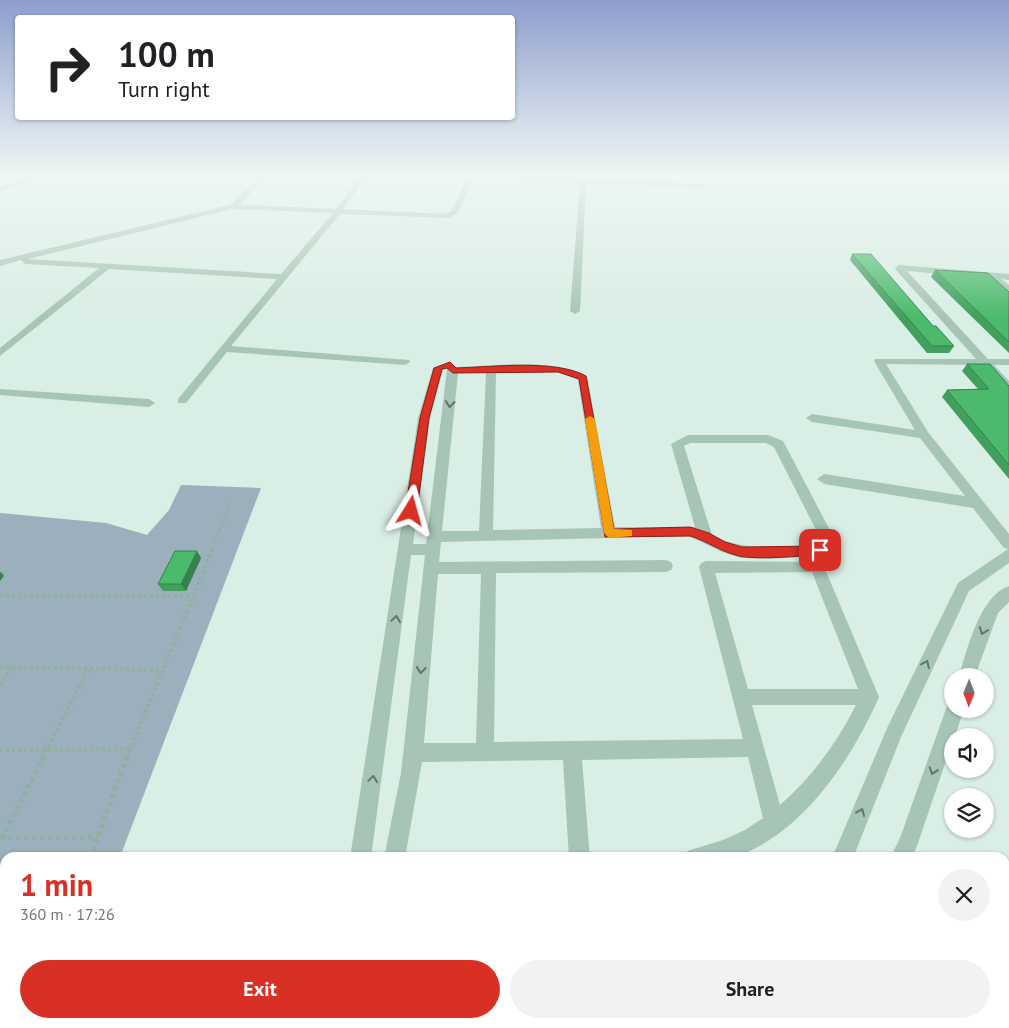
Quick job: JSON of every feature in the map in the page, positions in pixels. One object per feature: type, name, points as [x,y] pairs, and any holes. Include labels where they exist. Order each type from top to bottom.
[{"type":"street","points":[[0,262],[174,221]]},
{"type":"street","points":[[182,401],[330,221]]},
{"type":"street","points":[[575,311],[581,221]]},
{"type":"street","points":[[11,260],[283,277]]},
{"type":"street","points":[[0,353],[107,266]]},
{"type":"street","points":[[1009,277],[899,268],[983,362],[1009,388]]},
{"type":"street","points":[[991,276],[1009,290]]},
{"type":"street","points":[[224,350],[405,362]]},
{"type":"street","points":[[1009,362],[878,361],[924,435],[975,503],[1009,544]]},
{"type":"street","points":[[361,852],[424,418],[438,368],[450,365],[453,370],[431,568],[414,753],[405,817],[396,852]]},
{"type":"street","points":[[453,370],[558,369],[572,372],[583,378],[609,533]]},
{"type":"street","points":[[486,536],[491,370]]},
{"type":"street","points":[[0,392],[149,403]]},
{"type":"street","points":[[812,418],[924,435]]},
{"type":"street","points":[[406,549],[486,536],[690,532],[705,536],[721,546],[742,552],[820,550],[827,544],[825,534],[779,444],[768,439],[688,439],[677,444],[705,536]]},
{"type":"street","points":[[824,479],[975,503]]},
{"type":"street","points":[[844,852],[894,732],[963,587],[1009,555]]},
{"type":"street","points":[[431,568],[666,566]]},
{"type":"street","points":[[720,852],[751,840],[774,825],[834,761],[860,719],[870,697],[817,566],[706,567],[742,697],[774,825]]},
{"type":"street","points":[[485,750],[488,568]]},
{"type":"street","points":[[970,668],[991,609],[1009,592]]},
{"type":"street","points":[[742,697],[870,697]]},
{"type":"street","points":[[903,852],[908,844],[952,718]]},
{"type":"street","points":[[414,753],[485,750],[755,748]]},
{"type":"street","points":[[572,749],[580,852]]},
{"type":"path","points":[[92,852],[130,749],[195,596],[230,502]]},
{"type":"path","points":[[0,595],[195,596]]},
{"type":"path","points":[[0,667],[163,670]]},
{"type":"path","points":[[0,686],[11,667]]},
{"type":"path","points":[[88,669],[48,750],[1,838],[98,838]]},
{"type":"path","points":[[0,750],[130,749]]},
{"type":"shaded area","points":[[181,485],[261,488],[122,852],[0,852],[0,513],[106,523],[147,535],[169,510]]},
{"type":"building","points":[[852,254],[871,254],[933,326],[936,326],[954,346],[932,346]]},
{"type":"building","points":[[935,270],[988,273],[1009,292],[1009,342]]},
{"type":"building","points":[[967,364],[990,364],[1009,386],[1009,465],[947,390],[989,389]]},
{"type":"building","points":[[175,551],[197,551],[181,584],[158,584]]},
{"type":"slow traffic","points":[[590,419],[609,533],[628,533]]},
{"type":"route","points":[[411,511],[424,418],[438,368],[450,365],[453,367],[453,370],[558,369],[572,372],[583,378],[609,533],[690,532],[705,536],[721,546],[742,552],[820,550]]}]
